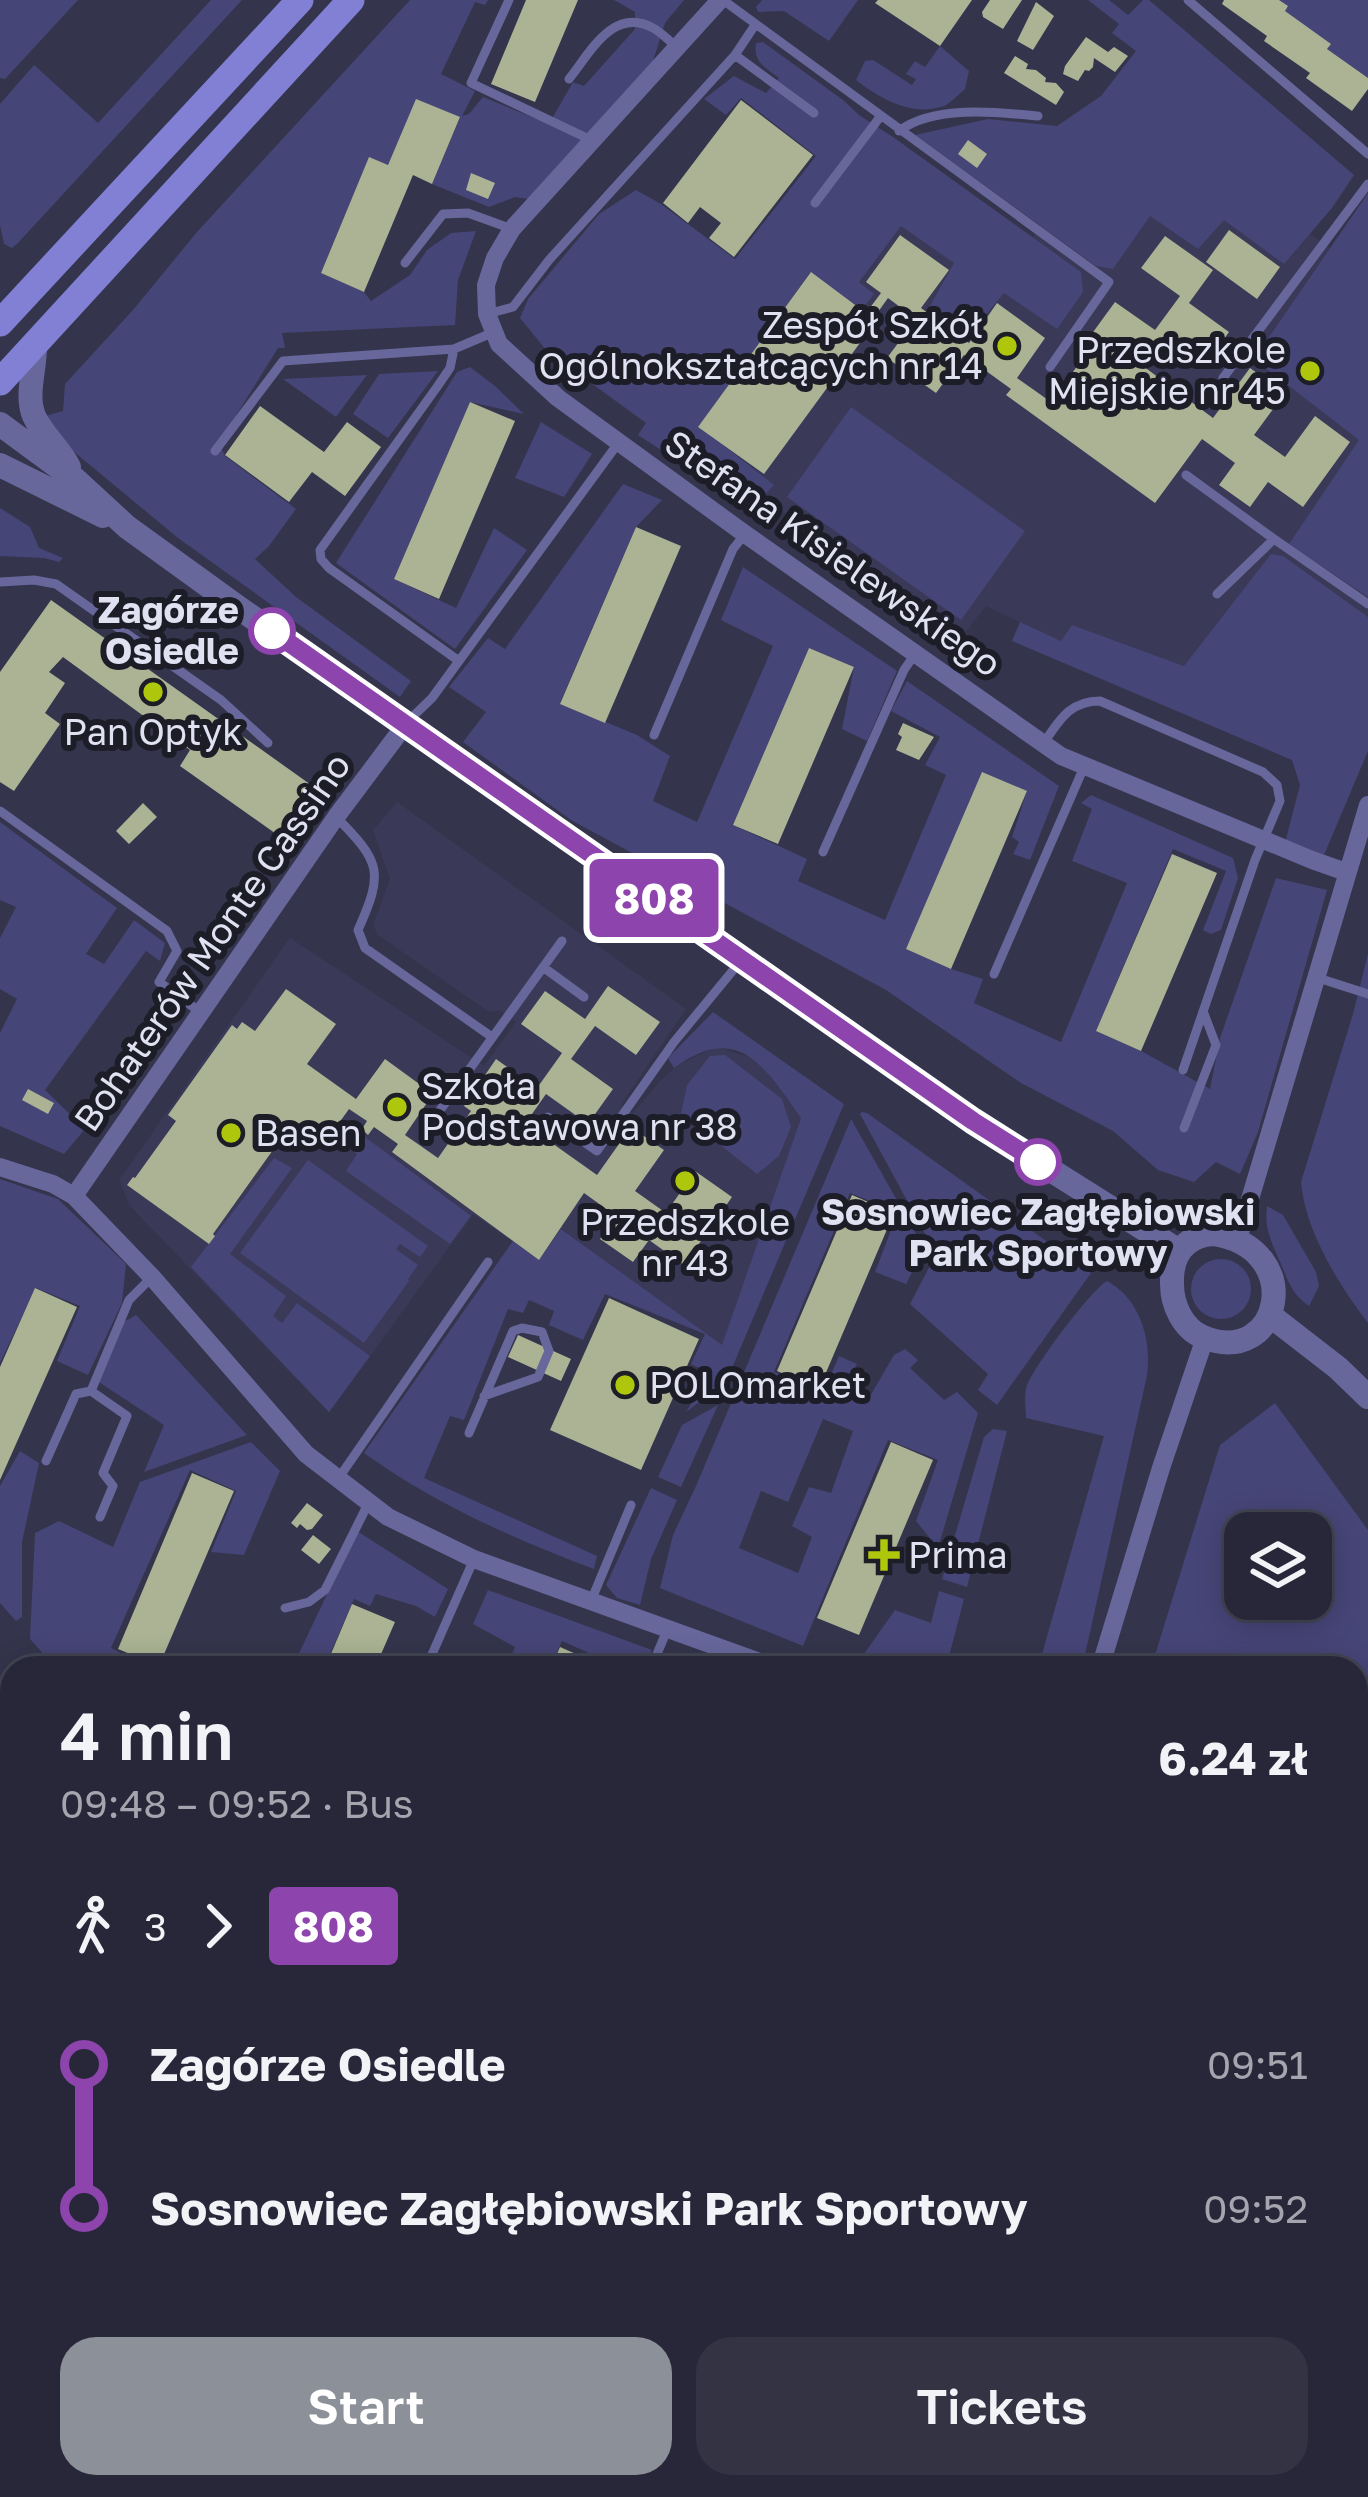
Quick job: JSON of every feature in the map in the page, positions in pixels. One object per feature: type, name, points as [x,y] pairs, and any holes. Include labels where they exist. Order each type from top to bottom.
[{"type":"main road","points":[[2,320],[300,0]]},
{"type":"main road","points":[[0,382],[351,0]]},
{"type":"street","points":[[491,323],[486,285],[512,229],[721,0]]},
{"type":"street","name":"Stefana Kisielewskiego","points":[[491,323],[499,344],[532,377],[1043,744],[1084,767],[1346,872]]},
{"type":"street","points":[[35,344],[30,388],[35,418],[76,480]]},
{"type":"street","points":[[0,424],[76,480],[127,527],[405,725],[973,1121],[1179,1251]]},
{"type":"street","points":[[0,465],[127,527]]},
{"type":"street","name":"Bohaterów Monte Cassino","points":[[74,1196],[405,725]]},
{"type":"street","points":[[1238,1239],[1367,810]]},
{"type":"street","points":[[0,1168],[74,1196],[152,1277],[306,1454],[388,1517],[474,1559],[744,1656]]},
{"type":"street","points":[[1199,1235],[1238,1239],[1268,1267],[1274,1292],[1271,1316],[1246,1339],[1222,1343],[1193,1332],[1185,1323],[1173,1297],[1172,1267],[1187,1241],[1199,1235]]},
{"type":"street","points":[[1271,1316],[1368,1397]]},
{"type":"street","points":[[1104,1656],[1205,1338]]},
{"type":"lane","points":[[508,0],[471,83],[591,140]]},
{"type":"lane","points":[[721,0],[1109,283],[1051,367]]},
{"type":"lane","points":[[1188,0],[1368,154]]},
{"type":"lane","points":[[569,79],[612,26],[628,20],[652,27],[676,47]]},
{"type":"lane","points":[[215,451],[284,361],[454,349],[513,307],[548,260],[735,55],[755,25]]},
{"type":"lane","points":[[735,55],[814,113]]},
{"type":"lane","points":[[899,131],[910,123],[984,111],[1038,116]]},
{"type":"lane","points":[[815,203],[880,117]]},
{"type":"lane","points":[[1222,378],[1368,184]]},
{"type":"lane","points":[[405,263],[443,214],[468,213],[512,229]]},
{"type":"lane","points":[[454,349],[450,368],[320,550],[329,568],[458,661]]},
{"type":"lane","points":[[405,725],[432,698],[619,442]]},
{"type":"lane","points":[[1186,475],[1368,604]]},
{"type":"lane","points":[[654,735],[733,549],[745,534]]},
{"type":"lane","points":[[1217,594],[1274,538]]},
{"type":"lane","points":[[0,582],[56,584],[221,700],[268,742]]},
{"type":"lane","points":[[823,852],[904,670],[916,654]]},
{"type":"lane","points":[[1043,744],[1070,708],[1084,701],[1100,701],[1263,772],[1277,785],[1280,801],[1184,1070]]},
{"type":"lane","points":[[994,974],[1084,767]]},
{"type":"lane","points":[[0,811],[167,931],[177,951],[160,982],[202,1014]]},
{"type":"lane","points":[[337,817],[373,860],[376,877],[358,930],[365,949],[492,1037]]},
{"type":"lane","points":[[424,1131],[562,940]]},
{"type":"lane","points":[[548,1117],[597,1151],[674,1042],[742,959]]},
{"type":"lane","points":[[543,968],[584,997]]},
{"type":"lane","points":[[1315,976],[1368,994]]},
{"type":"lane","points":[[1184,1128],[1216,1045],[1203,1011]]},
{"type":"lane","points":[[338,1479],[488,1262]]},
{"type":"lane","points":[[91,1390],[129,1300],[152,1277]]},
{"type":"lane","points":[[469,1433],[484,1396],[513,1331],[542,1332],[549,1351],[538,1377],[484,1396]]},
{"type":"lane","points":[[46,1462],[76,1394],[91,1390]]},
{"type":"lane","points":[[91,1390],[127,1416],[104,1473],[113,1486],[100,1517]]},
{"type":"lane","points":[[285,1607],[309,1602],[325,1590],[368,1502]]},
{"type":"lane","points":[[591,1601],[631,1505]]},
{"type":"lane","points":[[431,1656],[474,1559]]},
{"type":"lane","points":[[656,1656],[668,1628]]},
{"type":"shaded area","points":[[0,0],[78,0],[5,79],[0,78]]},
{"type":"shaded area","points":[[211,0],[242,0],[17,244],[12,248],[4,244],[0,104],[34,65],[98,123]]},
{"type":"shaded area","points":[[410,0],[488,0],[485,5],[475,2],[441,74],[475,91],[462,116],[483,97],[549,124],[573,82],[584,86],[635,29],[635,12],[614,0],[684,0],[665,23],[653,61],[528,199],[515,197],[489,207],[432,184],[460,118],[416,100],[388,165],[369,158],[321,273],[364,292],[371,301],[410,275],[427,250],[451,233],[476,231],[458,280],[455,325],[282,333],[285,348],[278,348],[219,443],[225,456],[296,509],[255,559],[296,597],[411,681],[400,697],[178,538],[73,451],[45,416],[63,411],[65,384]]},
{"type":"shaded area","points":[[762,0],[858,0],[829,41],[784,11],[758,12]]},
{"type":"shaded area","points":[[1088,0],[1109,0],[1128,15],[1149,0],[1354,175],[1284,264],[1224,220],[1198,249],[1150,216],[1113,269],[1096,266],[915,135],[988,119],[1057,126],[1101,96],[1136,51],[1112,33],[1119,24]]},
{"type":"shaded area","points":[[1279,0],[1368,0],[1368,78],[1327,49],[1330,45],[1285,11]]},
{"type":"shaded area","points":[[763,42],[1081,272],[1083,292],[1057,329],[1004,293],[968,336],[930,306],[954,263],[901,226],[859,282],[874,294],[862,309],[810,273],[699,426],[774,485],[758,502],[743,504],[638,435],[646,423],[547,351],[520,318],[528,299],[599,214],[636,190],[735,259],[816,156],[741,98],[726,115],[704,99],[734,76],[766,93],[779,78],[758,60],[756,43]]},
{"type":"shaded area","points":[[940,46],[969,71],[965,89],[944,106],[907,107],[856,80],[865,61],[873,60],[912,85],[916,79],[906,74],[915,61],[925,67]]},
{"type":"shaded area","name":"Zespół Szkół Ogólnokształcących nr 14","points":[[1124,96],[1368,276],[1368,615],[1301,709],[1072,625],[1061,642],[986,606],[961,638],[679,439],[884,147],[1026,247]]},
{"type":"shaded area","points":[[1368,193],[1368,597],[1289,544],[1359,440],[1254,359]]},
{"type":"shaded area","points":[[470,367],[524,414],[470,402],[394,579],[456,608],[494,528],[527,550],[455,649],[336,563],[457,372]]},
{"type":"shaded area","points":[[438,371],[388,438],[353,414],[379,374]]},
{"type":"shaded area","points":[[367,375],[336,417],[283,379]]},
{"type":"shaded area","points":[[851,407],[1025,531],[961,620],[787,497]]},
{"type":"shaded area","points":[[541,422],[592,454],[564,497],[515,478]]},
{"type":"shaded area","points":[[623,484],[662,500],[636,527],[560,703],[637,735],[670,756],[653,801],[697,822],[773,646],[721,620],[743,567],[897,671],[867,741],[842,729],[854,667],[809,648],[733,825],[807,859],[798,881],[885,920],[946,775],[925,765],[940,737],[891,711],[907,681],[1059,786],[1030,860],[1013,854],[1019,842],[1012,837],[1027,791],[906,949],[983,979],[974,1003],[1061,1042],[1127,883],[1072,861],[1092,809],[1081,803],[1091,795],[1233,858],[1238,878],[1221,930],[1211,934],[1203,930],[1226,871],[1173,849],[1096,1031],[1210,1089],[1220,1038],[1276,878],[1327,890],[1258,1132],[1240,1174],[1216,1162],[1194,1182],[1158,1170],[1113,1131],[1021,1083],[886,990],[571,820],[463,742],[486,712],[449,687],[488,638],[505,649]]},
{"type":"shaded area","points":[[0,508],[30,527],[39,548],[63,558],[59,562],[0,556]]},
{"type":"shaded area","points":[[1271,554],[1283,556],[1368,617],[1368,751],[1324,855],[1285,843],[1300,785],[1292,760],[1012,641],[1020,622],[1061,641],[1072,625],[1184,666]]},
{"type":"shaded area","name":"Szkoła Podstawowa nr 38","points":[[397,802],[686,1009],[621,1105],[633,1113],[679,1064],[717,1047],[762,1065],[801,1118],[722,1346],[562,1229],[539,1260],[473,1214],[329,1413],[130,1206],[119,1180],[290,938],[484,1066],[516,1022],[499,1010],[489,1012],[378,935],[373,925],[390,879],[373,830]]},
{"type":"shaded area","points":[[0,822],[117,908],[86,954],[104,964],[134,920],[165,943],[160,961],[146,951],[45,1090],[85,1129],[64,1154],[0,1126],[0,1033],[17,999],[0,989],[0,938],[16,907],[0,900]]},
{"type":"shaded area","points":[[1368,954],[1368,1323],[1316,1238],[1301,1182]]},
{"type":"shaded area","points":[[713,1012],[844,1104],[726,1382],[686,1412],[709,1373],[691,1364],[705,1334],[605,1294],[583,1340],[549,1325],[554,1311],[529,1300],[523,1313],[508,1309],[464,1420],[450,1416],[424,1478],[597,1556],[594,1569],[475,1518],[364,1453],[513,1241],[539,1260],[561,1229],[722,1345],[801,1118],[762,1068],[733,1050],[697,1054],[674,1068],[668,1058]]},
{"type":"shaded area","points":[[725,1055],[782,1099],[791,1127],[779,1156],[757,1174],[681,1114],[687,1085],[710,1056]]},
{"type":"shaded area","points":[[862,1112],[1091,1273],[997,1405],[978,1390],[988,1374],[910,1304],[936,1254]]},
{"type":"shaded area","points":[[851,1119],[924,1248],[906,1284],[875,1272],[898,1212],[850,1193],[774,1372],[824,1391],[839,1356],[857,1364],[842,1395],[866,1403],[894,1355],[905,1349],[918,1360],[910,1368],[944,1400],[957,1392],[978,1413],[938,1548],[916,1521],[938,1460],[888,1440],[803,1646],[660,1588],[673,1535]],"holes":[[[823,1419],[853,1431],[831,1493],[809,1487],[792,1526],[812,1537],[798,1573],[739,1548],[761,1491],[788,1502]]]},
{"type":"shaded area","points":[[345,1122],[471,1216],[450,1244],[346,1171],[357,1154],[335,1137]]},
{"type":"shaded area","points":[[274,1158],[292,1168],[230,1254],[286,1296],[273,1316],[282,1323],[297,1303],[370,1356],[329,1412],[191,1267]]},
{"type":"shaded area","points":[[308,1160],[428,1246],[420,1257],[400,1244],[396,1249],[418,1265],[364,1343],[240,1253]]},
{"type":"shaded area","points":[[0,1179],[58,1199],[126,1264],[122,1303],[88,1375],[57,1361],[80,1306],[36,1288],[0,1363]]},
{"type":"shaded area","points":[[1267,1206],[1283,1215],[1316,1272],[1319,1286],[1309,1306],[1292,1288],[1275,1249]]},
{"type":"shaded area","points":[[1221,1259],[1242,1268],[1251,1289],[1242,1310],[1221,1319],[1200,1310],[1191,1289],[1200,1268]]},
{"type":"shaded area","points":[[1107,1281],[1129,1299],[1146,1338],[1146,1380],[1085,1656],[1041,1656],[1104,1436],[1026,1418],[1026,1389],[1088,1299]]},
{"type":"shaded area","points":[[136,1315],[247,1435],[144,1472],[164,1425],[99,1382],[122,1323]]},
{"type":"shaded area","points":[[1275,1403],[1368,1530],[1368,1656],[1155,1656],[1220,1445]]},
{"type":"shaded area","points":[[718,1405],[681,1487],[658,1477],[682,1425]]},
{"type":"shaded area","points":[[993,1429],[1007,1431],[967,1587],[942,1579],[984,1437]]},
{"type":"shaded area","points":[[251,1442],[280,1471],[244,1555],[211,1552],[236,1491],[190,1470],[111,1648],[127,1656],[45,1656],[30,1639],[35,1533],[59,1521],[113,1547],[140,1482]]},
{"type":"shaded area","points":[[20,1451],[39,1463],[22,1542],[22,1617],[16,1621],[0,1603],[0,1486]]},
{"type":"shaded area","points":[[651,1488],[677,1500],[651,1559],[640,1605],[617,1598],[606,1585]]},
{"type":"shaded area","points":[[357,1531],[448,1589],[435,1617],[376,1594],[370,1606],[354,1599],[329,1656],[298,1656]]},
{"type":"shaded area","points":[[488,1590],[652,1650],[649,1656],[596,1656],[562,1641],[555,1656],[511,1656],[515,1647],[473,1624]]},
{"type":"shaded area","points":[[939,1591],[964,1599],[949,1656],[862,1656],[895,1610],[931,1623]]},
{"type":"building","points":[[526,0],[578,0],[535,102],[491,84]]},
{"type":"building","points":[[972,0],[940,46],[875,3]]},
{"type":"building","points":[[990,0],[1022,0],[1003,29],[983,17]]},
{"type":"building","points":[[1224,0],[1279,0],[1288,6],[1285,11],[1331,44],[1327,49],[1368,78],[1368,89],[1352,111],[1306,78],[1310,73],[1264,41],[1267,36],[1222,4]]},
{"type":"building","points":[[1036,2],[1054,16],[1033,50],[1017,41]]},
{"type":"building","points":[[1086,37],[1108,52],[1114,47],[1128,56],[1115,72],[1094,58],[1093,67],[1078,81],[1063,74]]},
{"type":"building","points":[[1015,56],[1028,64],[1026,69],[1036,70],[1045,82],[1056,83],[1064,92],[1056,105],[1004,73]]},
{"type":"building","points":[[416,99],[460,117],[432,184],[413,175],[364,292],[321,273],[369,157],[388,165]]},
{"type":"building","points":[[741,100],[813,155],[734,257],[709,238],[721,223],[700,207],[688,223],[663,203]]},
{"type":"building","points":[[968,140],[987,154],[977,168],[958,154]]},
{"type":"building","points":[[471,173],[495,183],[488,199],[466,190]]},
{"type":"building","points":[[1229,230],[1280,267],[1257,299],[1206,262]]},
{"type":"building","points":[[900,235],[949,270],[921,308],[969,343],[997,303],[1045,338],[1017,378],[1051,402],[1086,354],[1080,350],[1115,302],[1155,330],[1180,296],[1141,268],[1165,236],[1213,270],[1189,303],[1229,332],[1204,367],[1164,338],[1143,366],[1213,418],[1250,368],[1285,393],[1254,435],[1285,457],[1315,416],[1350,442],[1303,507],[1268,482],[1250,507],[1219,485],[1235,463],[1202,439],[1155,503],[1006,395],[1011,389],[964,355],[936,393],[887,358],[916,319],[888,298],[764,474],[698,427],[811,272],[866,313],[881,293],[866,282]]},
{"type":"building","points":[[470,402],[515,421],[439,599],[394,579]]},
{"type":"building","points":[[260,406],[324,452],[347,422],[381,447],[345,496],[312,472],[289,502],[225,455]]},
{"type":"building","points":[[636,527],[681,546],[605,723],[560,704]]},
{"type":"building","points":[[51,600],[314,787],[279,836],[180,766],[190,750],[63,657],[49,672],[65,683],[45,713],[60,724],[14,791],[0,782],[0,672]]},
{"type":"building","points":[[809,648],[854,667],[778,844],[733,825]]},
{"type":"building","points":[[903,723],[934,737],[919,760],[896,750]]},
{"type":"building","points":[[982,772],[1027,791],[951,969],[906,949]]},
{"type":"building","points":[[143,803],[157,817],[129,844],[116,831]]},
{"type":"building","points":[[1172,854],[1217,873],[1141,1051],[1096,1031]]},
{"type":"building","points":[[608,986],[660,1022],[636,1055],[595,1026],[571,1059],[613,1089],[588,1124],[546,1094],[525,1124],[597,1175],[631,1127],[664,1150],[635,1191],[666,1213],[695,1171],[732,1197],[684,1265],[649,1240],[633,1262],[600,1239],[616,1216],[584,1193],[539,1260],[392,1152],[398,1144],[374,1127],[368,1135],[362,1129],[367,1121],[349,1109],[321,1148],[296,1131],[289,1141],[283,1136],[209,1244],[127,1185],[176,1121],[168,1115],[232,1025],[237,1029],[242,1022],[255,1031],[286,989],[336,1024],[307,1064],[356,1099],[385,1059],[433,1094],[405,1135],[438,1158],[471,1111],[464,1106],[496,1059],[537,1088],[562,1053],[521,1024],[545,991],[585,1019]]},
{"type":"building","points":[[28,1089],[54,1103],[48,1114],[22,1100]]},
{"type":"building","points":[[852,1195],[894,1213],[819,1389],[777,1371]]},
{"type":"building","points":[[35,1288],[77,1307],[0,1480],[0,1367]]},
{"type":"building","name":"POLOmarket","points":[[609,1298],[699,1339],[641,1470],[550,1430]]},
{"type":"building","points":[[518,1335],[571,1359],[561,1381],[508,1357]]},
{"type":"building","points":[[891,1442],[933,1460],[859,1635],[817,1618]]},
{"type":"building","points":[[192,1473],[234,1491],[163,1656],[135,1656],[118,1649]]},
{"type":"building","points":[[307,1503],[323,1515],[307,1530],[291,1523]]},
{"type":"building","points":[[313,1535],[331,1549],[319,1564],[301,1550]]},
{"type":"building","points":[[352,1604],[395,1622],[380,1656],[330,1656]]},
{"type":"building","points":[[560,1647],[581,1656],[556,1656]]},
{"type":"bus line","name":"808","points":[[272,631],[1038,1162]]},
{"type":"place","name":"Zespół Szkół Ogólnokształcących nr 14","points":[[1007,346]]},
{"type":"place","name":"Przedszkole Miejskie nr 45","points":[[1310,371]]},
{"type":"place","name":"Zagórze Osiedle","points":[[272,631]]},
{"type":"place","name":"Pan Optyk","points":[[153,692]]},
{"type":"place","name":"Szkoła Podstawowa nr 38","points":[[397,1107]]},
{"type":"place","name":"Basen","points":[[231,1133]]},
{"type":"place","name":"Sosnowiec Zagłębiowski Park Sportowy","points":[[1038,1162]]},
{"type":"place","name":"Przedszkole nr 43","points":[[685,1181]]},
{"type":"place","name":"POLOmarket","points":[[625,1385]]},
{"type":"place","name":"Prima","points":[[884,1555]]}]
